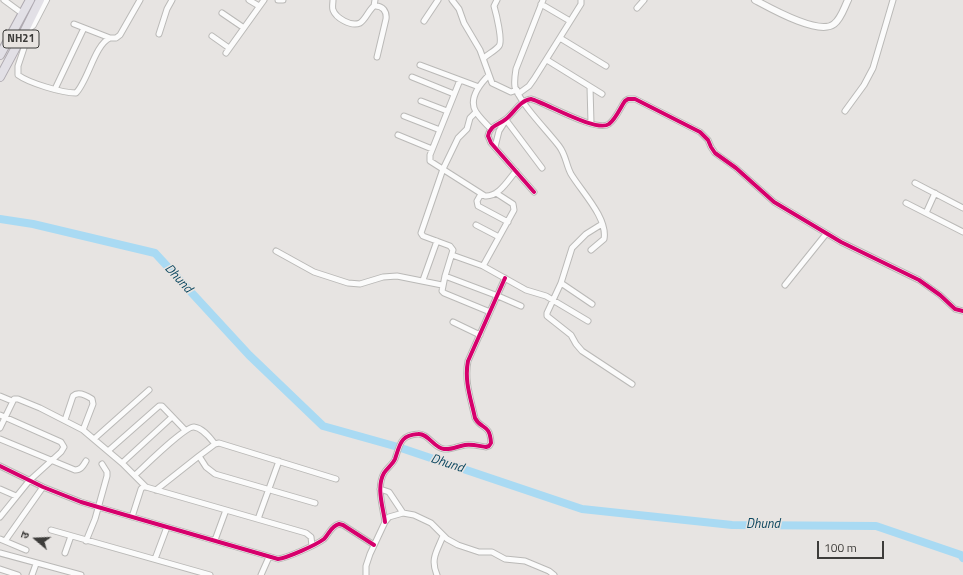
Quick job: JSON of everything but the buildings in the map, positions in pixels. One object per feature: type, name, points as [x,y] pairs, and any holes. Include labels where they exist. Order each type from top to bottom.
[{"type":"highway","name":"NH21","points":[[0,55],[30,0]]},
{"type":"highway","name":"NH21","points":[[0,77],[40,0]]},
{"type":"street","points":[[4,0],[23,14],[26,0]]},
{"type":"street","points":[[46,0],[31,28],[23,34],[25,45],[18,66],[18,74],[55,90],[76,93],[80,89],[100,48],[107,39],[110,38]]},
{"type":"street","points":[[74,24],[110,38],[118,38],[140,0]]},
{"type":"street","points":[[158,34],[171,1],[163,0]]},
{"type":"street","points":[[249,0],[259,6]]},
{"type":"street","points":[[212,36],[228,51],[264,0]]},
{"type":"street","points":[[278,0],[283,0]]},
{"type":"street","points":[[333,0],[333,10],[336,14],[341,19],[354,24],[358,24],[362,21],[374,6],[375,0]]},
{"type":"street","points":[[424,21],[438,0]]},
{"type":"street","points":[[452,0],[459,9],[464,23],[484,58],[492,83],[515,92],[529,86],[547,60],[581,0]]},
{"type":"street","points":[[636,8],[644,0]]},
{"type":"street","points":[[755,0],[804,22],[824,28],[833,25],[839,19],[848,0]]},
{"type":"street","points":[[845,111],[864,85],[873,68],[893,0]]},
{"type":"street","points":[[484,58],[498,47],[501,42],[494,1]]},
{"type":"street","points":[[570,21],[542,2],[516,69],[514,80],[515,92],[521,104],[564,153],[571,175],[595,208],[605,234],[604,239],[591,250]]},
{"type":"street","points":[[374,6],[384,9],[386,15],[377,57]]},
{"type":"street","points":[[222,13],[244,28]]},
{"type":"street","points":[[55,90],[84,28]]},
{"type":"street","points":[[560,38],[606,66]]},
{"type":"street","points":[[547,60],[602,94]]},
{"type":"street","points":[[420,65],[479,87]]},
{"type":"street","points":[[489,75],[479,87],[474,104],[476,112],[491,129]]},
{"type":"street","points":[[412,78],[454,94]]},
{"type":"street","points":[[460,80],[432,149],[430,161],[481,194],[489,196],[496,193],[516,171]]},
{"type":"street","points":[[590,87],[591,123]]},
{"type":"street","points":[[495,147],[499,131],[506,120],[521,104],[527,100],[535,100],[570,116],[605,126],[612,120],[628,99],[641,101],[700,132],[708,140],[715,153],[736,168],[768,197],[826,234],[859,252],[919,280],[940,295],[955,309],[963,311]]},
{"type":"street","points":[[421,101],[447,111]]},
{"type":"street","points":[[476,112],[470,118],[467,129],[458,138],[443,169],[421,233],[423,236],[452,247],[452,255],[444,276],[442,291],[490,312]]},
{"type":"street","points":[[404,116],[440,130]]},
{"type":"street","points":[[506,120],[497,124],[491,129],[488,136],[491,143],[534,192]]},
{"type":"street","points":[[506,120],[542,168]]},
{"type":"street","points":[[398,135],[432,149]]},
{"type":"street","points":[[915,183],[963,208]]},
{"type":"street","points":[[483,266],[514,210],[514,207],[496,193]]},
{"type":"street","points":[[926,212],[935,193]]},
{"type":"street","points":[[481,194],[477,202],[478,206],[508,222]]},
{"type":"street","points":[[906,203],[963,232]]},
{"type":"street","points":[[602,224],[586,234],[572,248],[561,284],[547,312],[547,316],[571,335],[582,351],[632,384]]},
{"type":"street","points":[[476,225],[499,237]]},
{"type":"street","points":[[785,285],[826,234]]},
{"type":"street","points":[[423,280],[437,241]]},
{"type":"street","points":[[276,251],[288,256],[314,272],[354,284],[383,277],[397,276],[442,285]]},
{"type":"street","points":[[452,255],[483,266],[526,290],[544,295],[588,321]]},
{"type":"street","points":[[444,276],[521,306]]},
{"type":"street","points":[[385,522],[380,489],[383,477],[389,467],[394,463],[400,444],[407,437],[421,434],[444,449],[468,445],[486,447],[491,443],[488,430],[486,427],[477,422],[475,418],[466,374],[468,361],[505,278]]},
{"type":"street","points":[[561,284],[592,304]]},
{"type":"street","points":[[453,322],[480,335]]},
{"type":"street","points":[[94,439],[149,390]]},
{"type":"street","points":[[65,420],[73,396],[78,393],[90,397],[93,404],[83,430]]},
{"type":"street","points":[[0,396],[12,402]]},
{"type":"street","points":[[0,428],[2,416],[14,399],[18,399],[65,420],[83,430],[122,463],[146,487],[310,535],[312,546]]},
{"type":"street","points":[[108,451],[159,406],[162,406],[185,430]]},
{"type":"street","points":[[0,517],[29,481],[63,450],[63,444],[2,416]]},
{"type":"street","points":[[122,463],[172,417]]},
{"type":"street","points":[[135,476],[185,430],[194,427],[198,428],[215,444]]},
{"type":"street","points":[[0,439],[75,470],[79,470],[86,461]]},
{"type":"street","points":[[156,490],[215,444],[222,444],[336,479]]},
{"type":"street","points":[[198,456],[206,467],[215,474],[315,503]]},
{"type":"street","points":[[258,519],[279,461]]},
{"type":"street","points":[[86,541],[94,524],[107,476],[107,472],[102,464]]},
{"type":"street","points":[[0,466],[43,487],[98,507],[269,556],[282,558],[304,551],[325,538],[333,527],[339,524],[374,545]]},
{"type":"street","points":[[26,550],[2,540],[43,487]]},
{"type":"street","points":[[132,517],[140,491],[143,487],[146,487]]},
{"type":"street","points":[[0,489],[16,496]]},
{"type":"street","points":[[380,489],[389,492],[403,513]]},
{"type":"street","points":[[214,540],[226,510]]},
{"type":"street","points":[[366,575],[368,560],[385,522],[389,517],[403,513],[426,520],[431,523],[443,536],[458,545],[479,552],[492,552],[505,560],[525,561],[549,571],[554,575]]},
{"type":"street","points":[[155,559],[166,527]]},
{"type":"street","points":[[52,530],[86,541],[210,575]]},
{"type":"street","points":[[65,553],[71,536]]},
{"type":"street","points":[[437,575],[433,560],[443,536]]},
{"type":"street","points":[[0,553],[81,575]]},
{"type":"street","points":[[261,575],[269,556]]},
{"type":"street","points":[[32,575],[36,564]]},
{"type":"street","points":[[0,569],[16,575]]},
{"type":"waterway","name":"Dhund","points":[[0,219],[33,224],[155,253],[249,355],[323,426],[398,447],[582,509],[732,525],[876,526],[961,555],[963,558]]},
{"type":"cycle path","points":[[534,192],[491,143],[488,136],[493,127],[506,119],[517,107],[531,99],[583,121],[603,126],[611,122],[625,101],[628,99],[635,99],[700,132],[708,140],[715,153],[736,168],[774,202],[841,242],[919,280],[940,295],[955,309],[963,311]]},
{"type":"cycle path","points":[[385,522],[380,484],[385,471],[394,461],[400,445],[408,436],[422,434],[437,446],[444,449],[468,445],[486,447],[491,443],[489,432],[477,422],[475,418],[468,390],[467,368],[468,361],[505,278]]},
{"type":"cycle path","points":[[0,466],[43,487],[81,502],[278,559],[294,554],[320,542],[334,526],[339,524],[343,525],[374,545]]}]
